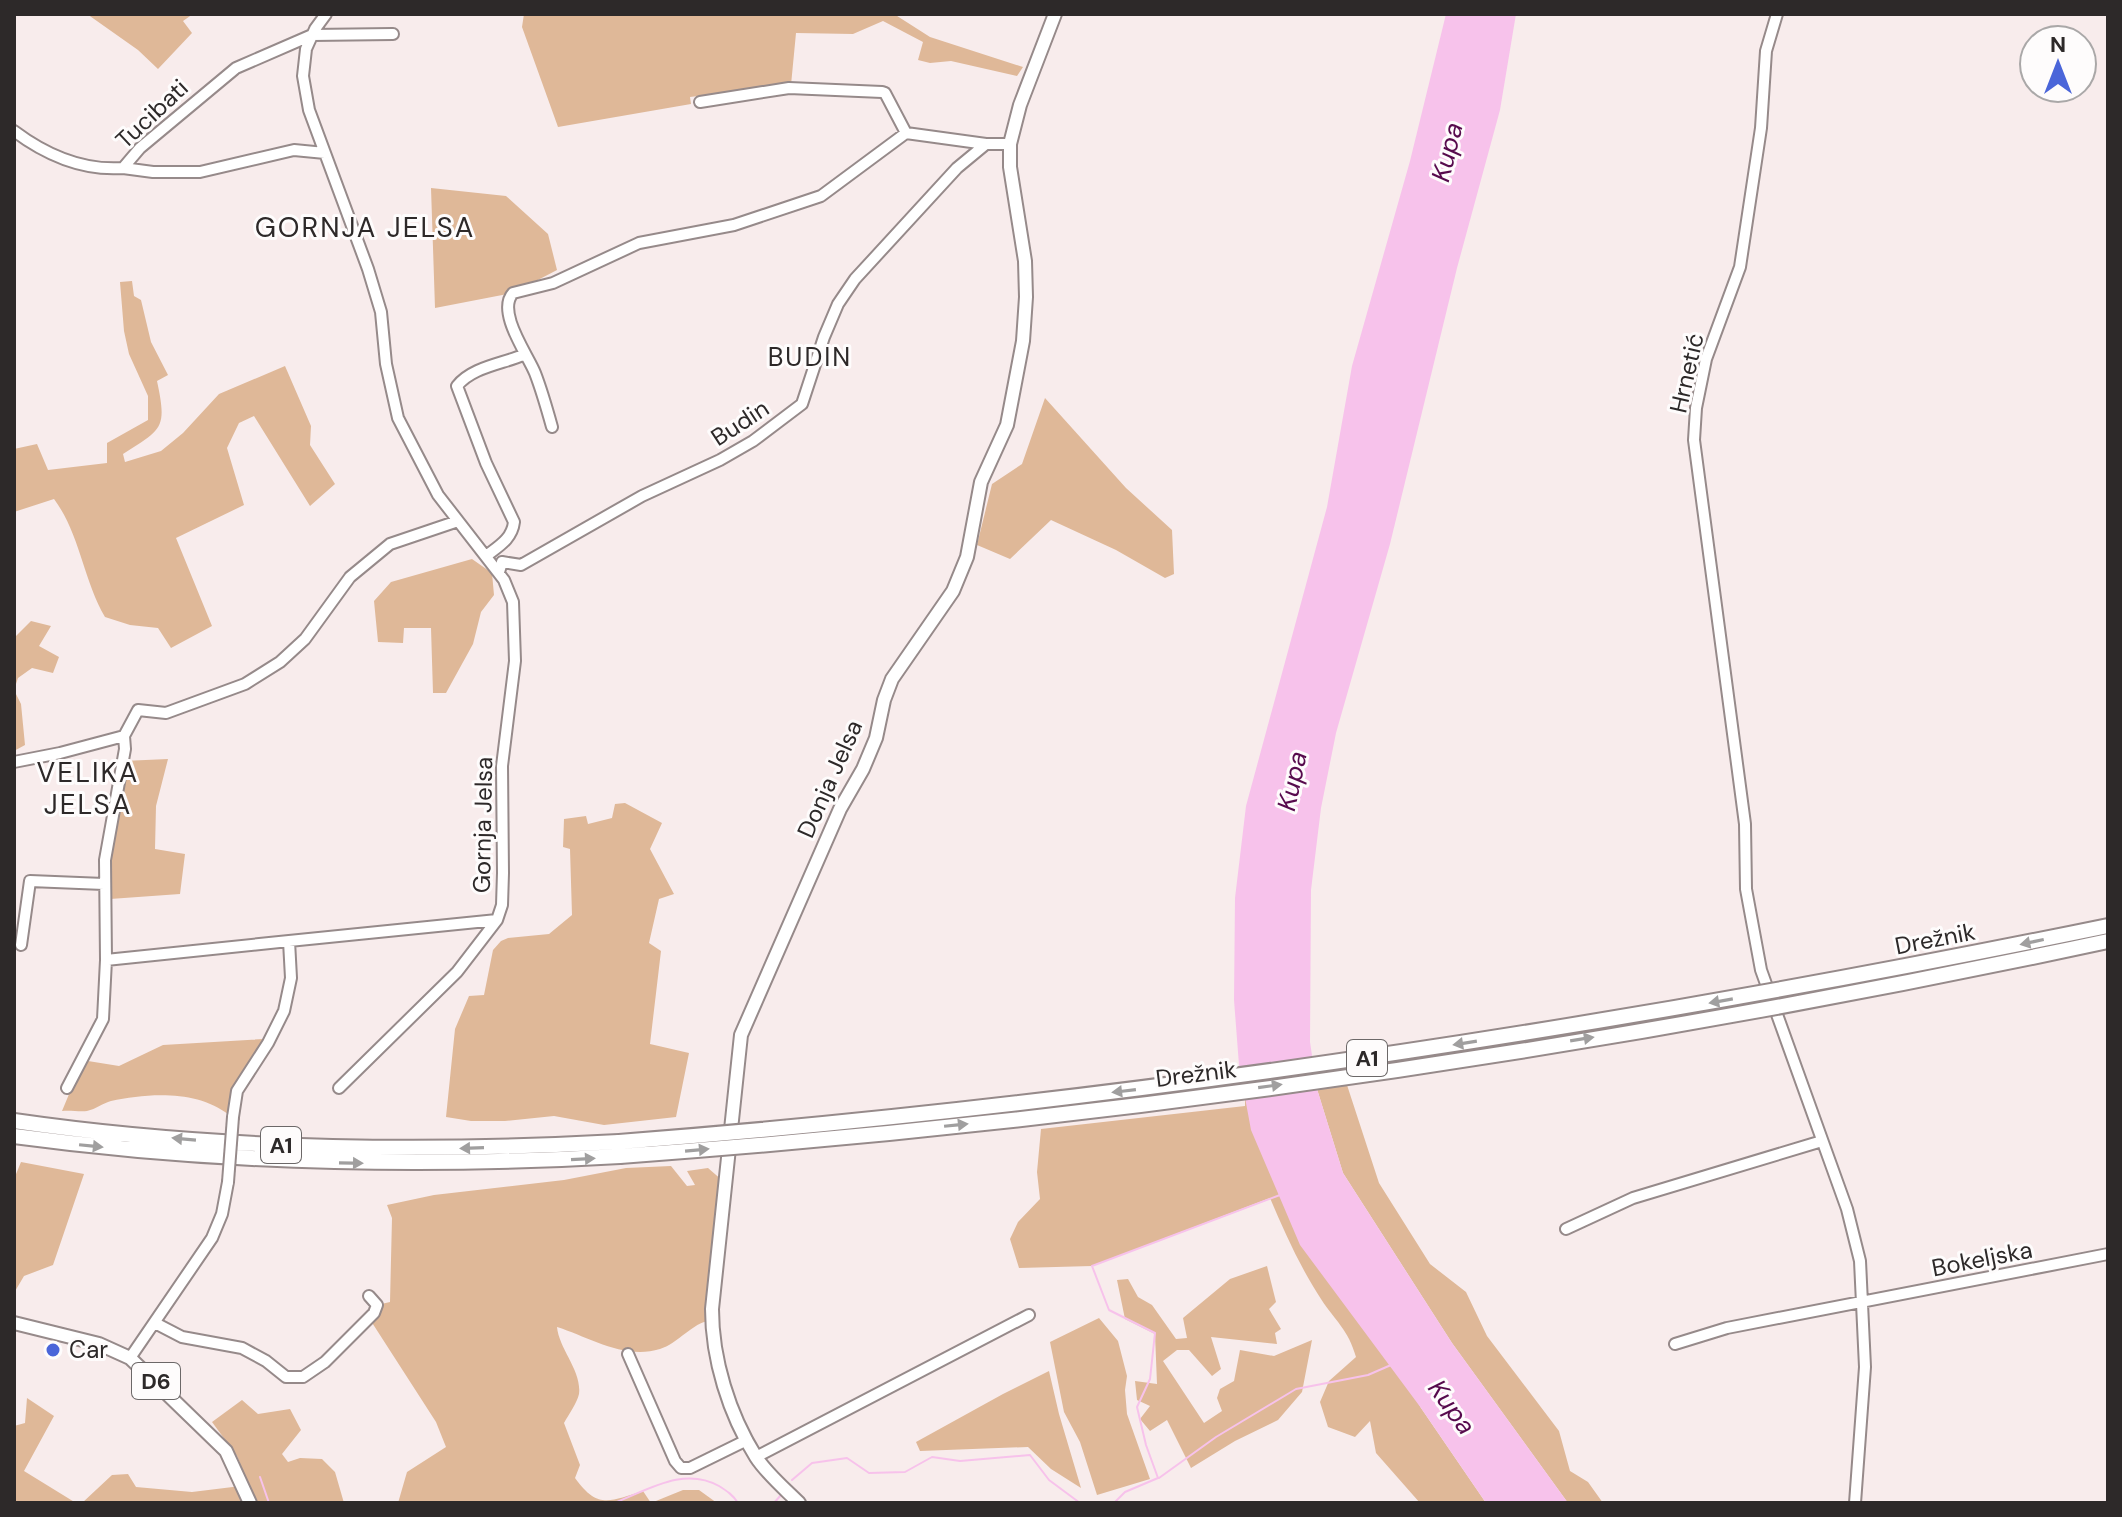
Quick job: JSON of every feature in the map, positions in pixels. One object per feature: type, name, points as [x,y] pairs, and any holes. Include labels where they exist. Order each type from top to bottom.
[{"type":"highway","name":"Drežnik","points":[[619,1149],[1043,1101],[1387,1055],[1683,1008],[2108,926]]},
{"type":"highway","name":"Drežnik","points":[[619,1149],[914,1130],[1328,1079],[1765,1008],[2108,941]]},
{"type":"highway","name":"A1","points":[[14,1121],[210,1142],[453,1149],[619,1149]]},
{"type":"highway","name":"A1","points":[[14,1136],[180,1154],[313,1162],[489,1162],[619,1149]]},
{"type":"main road","name":"Donja Jelsa","points":[[799,1503],[756,1457],[722,1378],[715,1349],[712,1321],[741,1035],[840,809],[863,769],[876,738],[892,679],[953,591],[967,557],[981,482],[1007,425],[1023,341],[1025,261],[1010,167],[1010,144],[1020,105],[1052,15]]},
{"type":"main road","name":"D6","points":[[14,1323],[99,1344],[130,1358],[226,1451],[250,1503]]},
{"type":"street","name":"Gornja Jelsa","points":[[326,14],[306,49],[303,76],[309,110],[381,312],[386,364],[398,418],[438,495],[499,572],[513,602],[515,661],[502,766],[502,905],[497,920],[457,972],[339,1088]]},
{"type":"street","name":"Hrnetić","points":[[1777,14],[1766,51],[1761,128],[1740,267],[1706,359],[1694,425],[1745,824],[1746,889],[1761,970],[1822,1141]]},
{"type":"street","points":[[312,35],[393,34]]},
{"type":"street","name":"Tucibati","points":[[14,131],[57,159],[107,169],[123,168],[175,117],[236,68],[312,35]]},
{"type":"street","points":[[700,102],[789,88],[882,92],[906,133]]},
{"type":"street","points":[[552,427],[533,368],[523,355],[508,309],[513,293],[553,283],[639,243],[734,225],[821,196],[906,133],[986,144],[1010,144]]},
{"type":"street","name":"Budin","points":[[499,572],[502,562],[521,565],[642,496],[720,460],[753,441],[802,404],[838,304],[855,279],[957,168],[986,144]]},
{"type":"street","points":[[123,168],[153,172],[200,172],[294,150],[325,153]]},
{"type":"street","points":[[486,556],[513,532],[514,522],[486,463],[457,386],[463,379],[483,369],[523,355]]},
{"type":"street","points":[[67,1088],[103,1019],[105,860],[125,749],[124,736],[138,710],[166,713],[245,684],[280,662],[305,639],[350,577],[390,544],[458,521]]},
{"type":"street","points":[[14,762],[124,736]]},
{"type":"street","points":[[21,945],[30,881],[104,884]]},
{"type":"street","points":[[106,960],[429,926],[482,924],[497,920]]},
{"type":"street","points":[[130,1358],[212,1238],[222,1214],[237,1091],[268,1043],[284,1011],[291,978],[289,941]]},
{"type":"street","points":[[1566,1229],[1633,1198],[1822,1141],[1847,1209],[1857,1248],[1864,1303],[1865,1367],[1855,1503]]},
{"type":"street","name":"Bokeljska","points":[[1864,1303],[2108,1254]]},
{"type":"street","points":[[155,1323],[182,1337],[242,1348],[286,1377],[303,1377],[325,1362],[374,1313],[377,1305],[369,1296]]},
{"type":"street","points":[[1675,1344],[1727,1328],[1864,1303]]},
{"type":"street","points":[[756,1457],[1029,1315]]},
{"type":"street","points":[[628,1354],[675,1461],[681,1468],[690,1468],[747,1440]]},
{"type":"shaded area","points":[[87,14],[193,14],[183,21],[192,33],[158,69],[138,50]]},
{"type":"shaded area","points":[[524,14],[894,14],[930,37],[1023,67],[1017,76],[951,61],[930,63],[918,60],[923,42],[883,21],[853,34],[796,33],[791,85],[690,97],[691,104],[558,127],[522,27]]},
{"type":"shaded area","points":[[431,188],[506,196],[548,234],[557,270],[513,293],[435,308]]},
{"type":"shaded area","points":[[132,281],[134,296],[141,300],[151,342],[168,375],[157,381],[162,409],[159,426],[147,439],[123,454],[125,462],[161,451],[183,433],[219,394],[285,366],[311,426],[310,445],[335,484],[310,506],[254,416],[239,423],[227,448],[244,505],[176,538],[212,626],[171,648],[158,628],[130,625],[105,617],[70,527],[54,499],[14,512],[14,449],[37,444],[48,470],[107,463],[107,443],[148,420],[148,396],[129,354],[124,331],[120,282]]},
{"type":"shaded area","points":[[1045,398],[1126,488],[1172,530],[1174,574],[1165,578],[1116,550],[1051,520],[1010,559],[977,545],[992,484],[1022,464]]},
{"type":"shaded area","points":[[472,559],[492,573],[494,595],[481,612],[473,644],[446,693],[433,693],[431,628],[404,628],[403,643],[378,642],[374,601],[391,582]]},
{"type":"shaded area","points":[[31,621],[51,626],[39,646],[59,657],[53,673],[32,668],[18,678],[14,690],[14,638]]},
{"type":"shaded area","points":[[14,690],[21,704],[25,745],[14,751]]},
{"type":"shaded area","points":[[168,759],[156,806],[155,849],[185,854],[180,894],[110,899],[111,856],[123,761]]},
{"type":"shaded area","points":[[625,803],[662,823],[650,849],[674,894],[659,899],[649,943],[661,951],[650,1044],[689,1053],[676,1117],[604,1125],[554,1116],[505,1121],[446,1117],[455,1029],[469,996],[484,995],[493,950],[508,938],[549,934],[572,915],[570,849],[563,847],[564,819],[586,816],[588,824],[612,818],[615,804]]},
{"type":"shaded area","points":[[263,1039],[232,1090],[229,1115],[203,1101],[156,1095],[125,1098],[87,1111],[62,1111],[88,1061],[119,1066],[163,1045]]},
{"type":"shaded area","points":[[1347,1085],[1379,1183],[1430,1264],[1466,1292],[1487,1336],[1559,1431],[1570,1471],[1588,1482],[1603,1503],[1568,1503],[1452,1343],[1343,1173],[1317,1089]]},
{"type":"shaded area","points":[[1245,1095],[1421,1408],[1486,1503],[1420,1503],[1376,1453],[1370,1421],[1355,1437],[1328,1427],[1320,1402],[1329,1381],[1356,1357],[1345,1332],[1306,1275],[1270,1198],[1092,1266],[1019,1268],[1010,1239],[1018,1222],[1040,1199],[1037,1172],[1041,1129],[1245,1106]]},
{"type":"shaded area","points":[[21,1162],[84,1174],[53,1265],[24,1276],[14,1293],[14,1179]]},
{"type":"shaded area","points":[[671,1166],[687,1186],[695,1185],[687,1171],[708,1168],[723,1181],[709,1321],[697,1325],[660,1349],[647,1352],[620,1350],[557,1327],[579,1385],[575,1405],[564,1423],[580,1465],[575,1478],[598,1499],[613,1500],[643,1491],[651,1503],[398,1503],[407,1472],[446,1447],[436,1422],[369,1318],[377,1305],[390,1302],[392,1218],[387,1205],[434,1195],[564,1180],[626,1168]]},
{"type":"shaded area","points":[[1267,1266],[1276,1302],[1269,1309],[1281,1329],[1275,1333],[1277,1344],[1211,1337],[1221,1369],[1212,1376],[1189,1350],[1177,1350],[1163,1361],[1204,1423],[1222,1411],[1217,1398],[1220,1389],[1234,1381],[1240,1350],[1274,1356],[1312,1340],[1302,1392],[1278,1420],[1191,1468],[1167,1420],[1150,1431],[1140,1419],[1150,1406],[1137,1400],[1135,1381],[1157,1384],[1155,1334],[1125,1319],[1117,1280],[1128,1279],[1138,1297],[1152,1305],[1176,1339],[1187,1338],[1183,1318],[1230,1279]]},
{"type":"shaded area","points":[[1099,1318],[1118,1341],[1127,1376],[1127,1414],[1150,1479],[1097,1495],[1080,1442],[1064,1412],[1050,1342]]},
{"type":"shaded area","points":[[1049,1371],[1081,1488],[1051,1469],[1028,1447],[920,1451],[916,1442]]},
{"type":"shaded area","points":[[27,1398],[54,1416],[24,1471],[76,1503],[14,1503],[14,1426],[25,1423]]},
{"type":"shaded area","points":[[242,1400],[258,1414],[290,1409],[301,1430],[282,1454],[288,1462],[300,1458],[322,1459],[335,1472],[344,1503],[82,1503],[112,1475],[128,1474],[136,1487],[192,1492],[249,1485],[237,1456],[212,1422]]},
{"type":"shaded area","points":[[683,1490],[699,1490],[717,1503],[651,1503]]},
{"type":"water","name":"Kupa","points":[[1446,14],[1516,14],[1500,110],[1457,268],[1390,544],[1336,733],[1321,808],[1311,890],[1310,1042],[1317,1089],[1343,1173],[1452,1343],[1568,1503],[1486,1503],[1421,1408],[1300,1245],[1251,1130],[1239,1065],[1234,1000],[1235,898],[1246,806],[1327,507],[1352,366],[1410,161]]},
{"type":"waterway","points":[[1114,1503],[1125,1492],[1158,1478],[1137,1407],[1150,1379],[1155,1333],[1109,1310],[1092,1266],[1280,1195]]},
{"type":"waterway","points":[[1159,1478],[1216,1437],[1296,1389],[1368,1375],[1391,1365]]},
{"type":"waterway","points":[[792,1480],[812,1463],[847,1458],[869,1473],[905,1472],[932,1457],[960,1461],[1030,1455],[1049,1480],[1080,1503]]},
{"type":"waterway","points":[[260,1477],[269,1503]]},
{"type":"waterway","points":[[614,1503],[666,1482],[693,1478],[719,1486],[738,1503]]},
{"type":"waterway","points":[[774,1503],[781,1495]]},
{"type":"place","name":"Car","points":[[53,1350]]},
{"type":"district","name":"GORNJA JELSA","points":[[365,227]]},
{"type":"district","name":"BUDIN","points":[[810,357]]},
{"type":"district","name":"VELIKA JELSA","points":[[88,788]]}]
